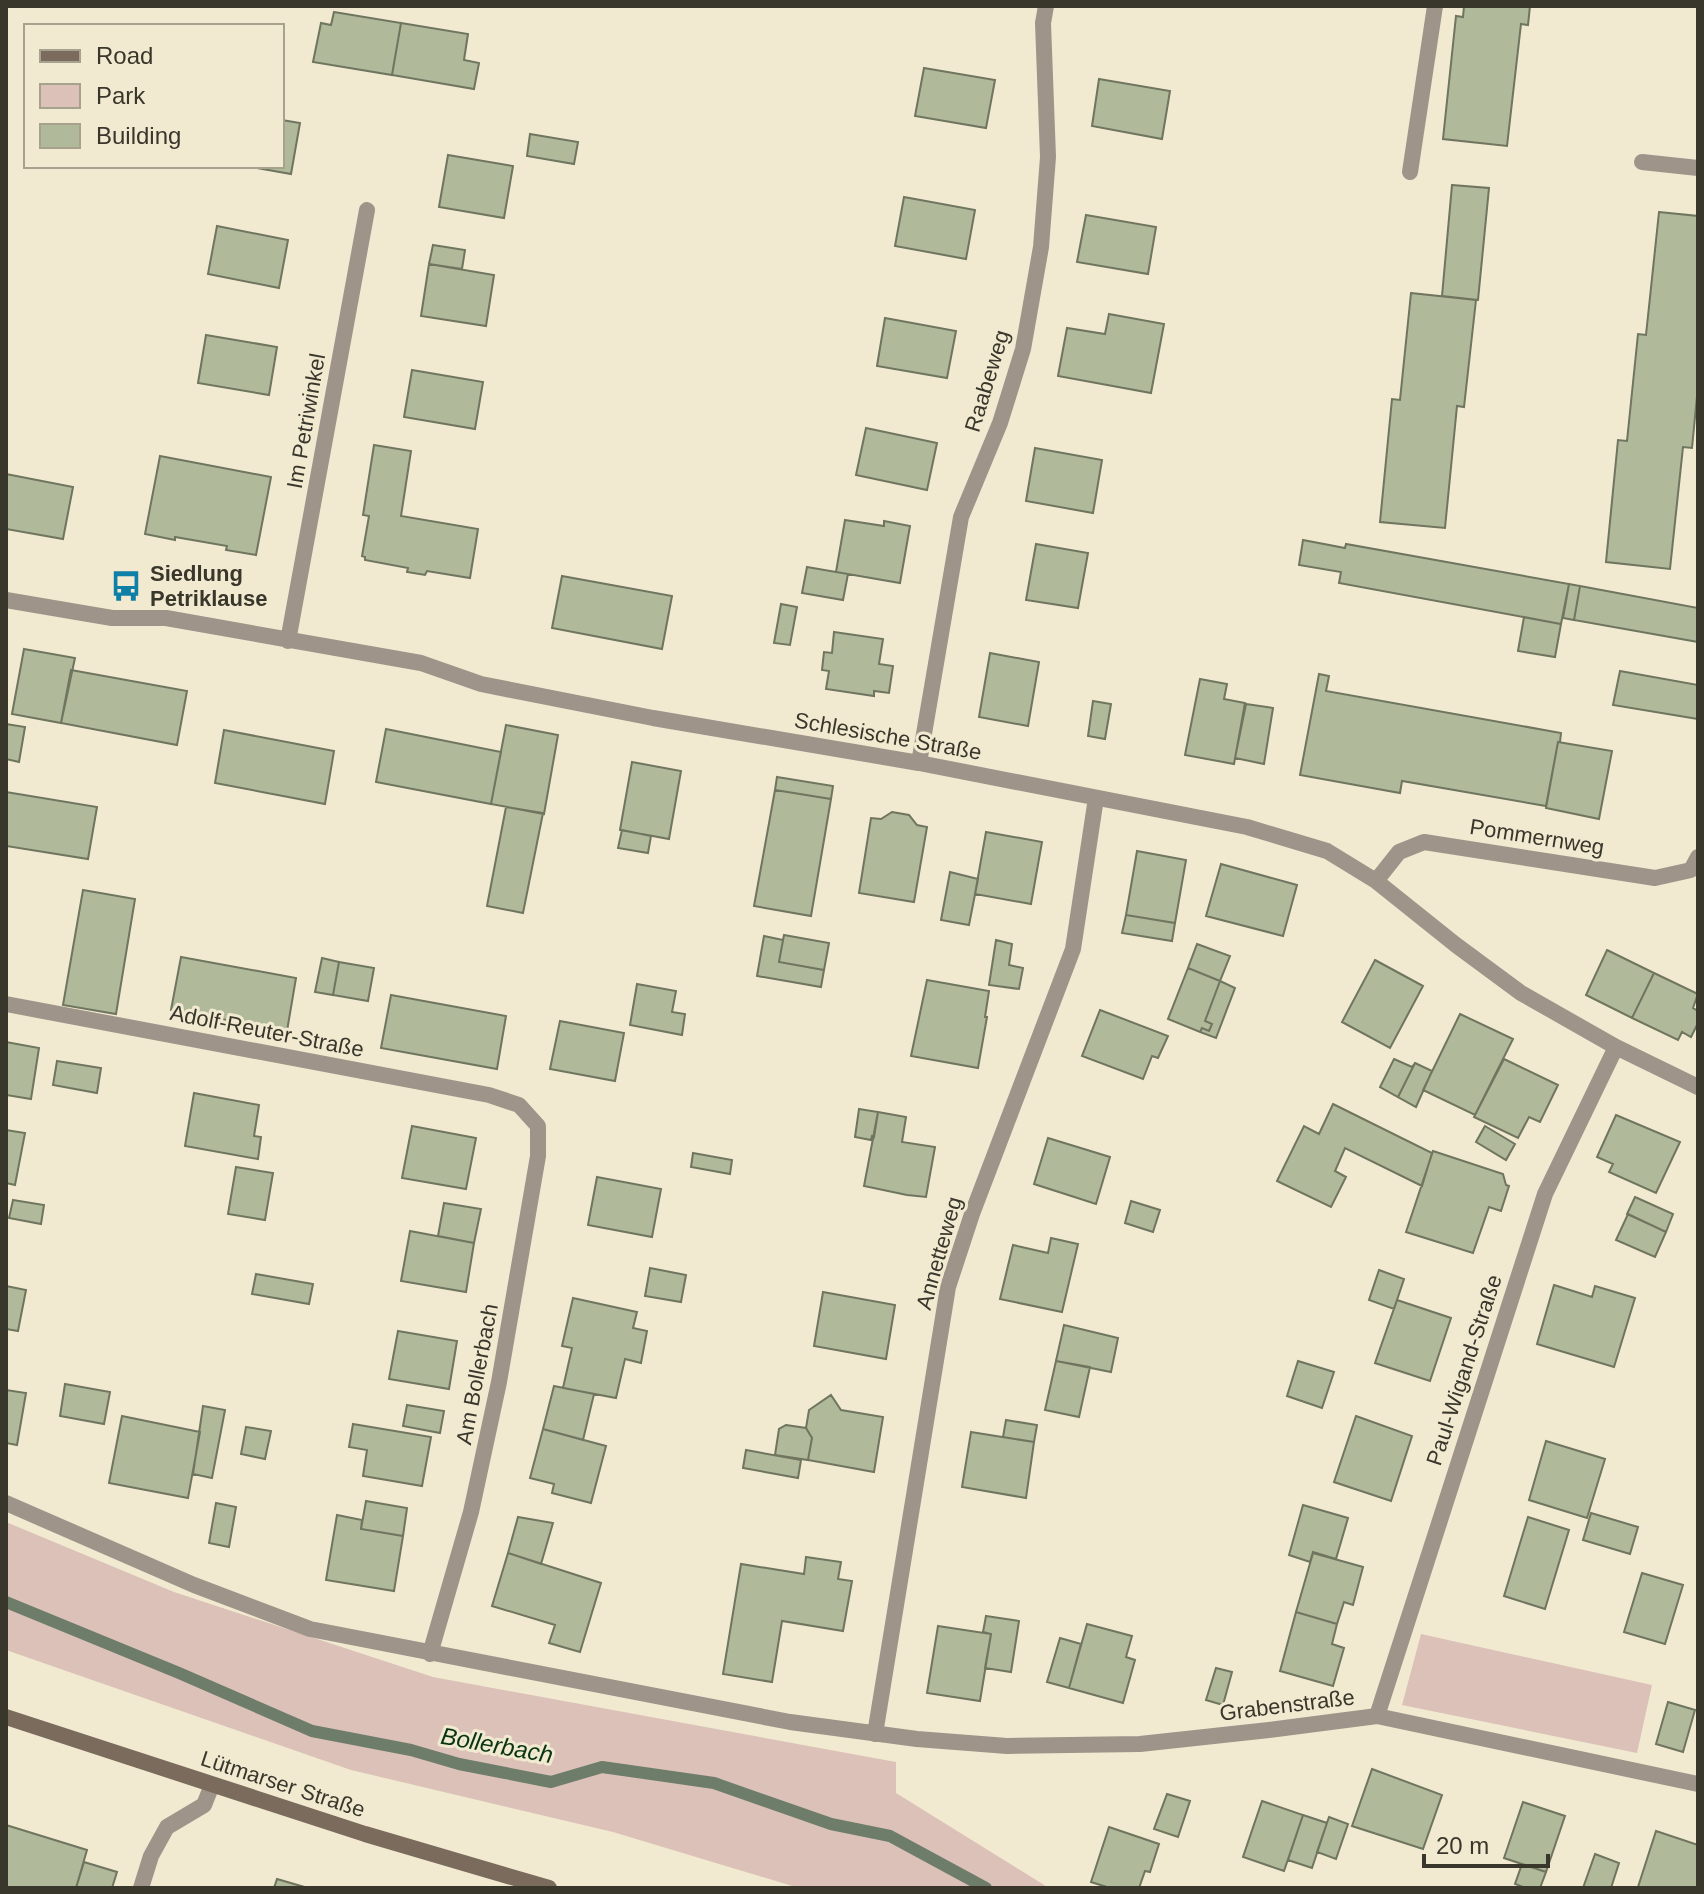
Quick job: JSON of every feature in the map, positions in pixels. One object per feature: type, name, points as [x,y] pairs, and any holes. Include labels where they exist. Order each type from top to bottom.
[{"type":"main road","name":"Lütmarser Straße","points":[[6,1717],[365,1834],[549,1888]]},
{"type":"street","name":"Raabeweg","points":[[919,763],[961,517],[1000,423],[1023,349],[1041,247],[1048,157],[1043,23],[1046,6]]},
{"type":"street","points":[[1410,172],[1435,6]]},
{"type":"street","points":[[1642,162],[1698,168]]},
{"type":"street","name":"Im Petriwinkel","points":[[288,641],[367,210]]},
{"type":"street","name":"Schlesische Straße","points":[[6,600],[112,618],[166,618],[421,663],[481,684],[653,718],[919,763],[1247,827],[1327,851],[1376,881],[1521,993],[1616,1047],[1698,1087]]},
{"type":"street","name":"Annetteweg","points":[[875,1734],[948,1287],[972,1214],[1073,949],[1096,798]]},
{"type":"street","name":"Pommernweg","points":[[1376,881],[1399,852],[1424,842],[1655,878],[1691,870],[1698,857]]},
{"type":"street","name":"Adolf-Reuter-Straße","points":[[6,1004],[489,1095],[519,1105]]},
{"type":"street","name":"Paul-Wigand-Straße","points":[[1377,1716],[1545,1194],[1616,1047]]},
{"type":"street","name":"Am Bollerbach","points":[[430,1654],[471,1512],[499,1382],[538,1156],[538,1126],[519,1105]]},
{"type":"street","points":[[6,1503],[194,1585],[310,1629],[790,1722],[875,1734]]},
{"type":"street","name":"Grabenstraße","points":[[875,1734],[1007,1746],[1140,1744],[1377,1716],[1698,1784]]},
{"type":"street","points":[[141,1888],[151,1856],[167,1827],[204,1805],[212,1785]]},
{"type":"green space","points":[[6,1522],[174,1592],[433,1677],[896,1762],[896,1793],[1049,1888],[799,1888],[613,1832],[351,1770],[6,1650]]},
{"type":"green space","points":[[1421,1634],[1652,1685],[1637,1753],[1402,1705]]},
{"type":"building","points":[[1464,6],[1530,6],[1528,25],[1521,24],[1507,146],[1443,139],[1456,16],[1463,17]]},
{"type":"building","points":[[334,12],[401,23],[392,75],[313,62],[321,23],[331,25]]},
{"type":"building","points":[[401,23],[468,34],[464,60],[479,63],[474,89],[392,75]]},
{"type":"building","points":[[924,68],[995,80],[986,128],[915,116]]},
{"type":"building","points":[[1099,79],[1170,91],[1162,139],[1092,126]]},
{"type":"building","points":[[284,120],[300,123],[291,174],[257,168],[284,168]]},
{"type":"building","points":[[530,134],[578,142],[574,164],[527,156]]},
{"type":"building","points":[[448,155],[513,166],[504,218],[439,207]]},
{"type":"building","points":[[1452,185],[1489,188],[1478,300],[1442,296]]},
{"type":"building","points":[[904,197],[975,210],[966,259],[895,246]]},
{"type":"building","points":[[1659,212],[1698,216],[1698,386],[1692,448],[1683,447],[1670,569],[1606,562],[1618,440],[1627,441],[1638,334],[1646,335]]},
{"type":"building","points":[[1086,215],[1156,227],[1148,274],[1077,262]]},
{"type":"building","points":[[217,226],[288,240],[279,288],[208,274]]},
{"type":"building","points":[[433,245],[465,250],[462,269],[429,264]]},
{"type":"building","points":[[429,264],[494,275],[486,326],[421,316]]},
{"type":"building","points":[[1411,293],[1476,300],[1464,407],[1457,406],[1445,528],[1380,522],[1392,399],[1400,400]]},
{"type":"building","points":[[1109,314],[1164,324],[1151,393],[1058,376],[1067,328],[1105,334]]},
{"type":"building","points":[[885,318],[956,331],[947,378],[877,366]]},
{"type":"building","points":[[206,335],[277,347],[269,395],[198,383]]},
{"type":"building","points":[[412,370],[483,382],[475,429],[404,417]]},
{"type":"building","points":[[866,428],[937,443],[927,490],[856,475]]},
{"type":"building","points":[[374,445],[411,451],[401,516],[478,529],[470,578],[427,571],[425,575],[407,572],[408,568],[365,560],[362,556],[369,516],[363,515]]},
{"type":"building","points":[[1035,448],[1102,460],[1093,513],[1026,501]]},
{"type":"building","points":[[160,456],[271,477],[256,555],[226,550],[227,546],[145,534]]},
{"type":"building","points":[[6,474],[73,487],[63,539],[6,529]]},
{"type":"building","points":[[845,520],[884,526],[884,521],[910,526],[900,583],[836,572]]},
{"type":"building","points":[[1303,540],[1345,548],[1346,544],[1569,584],[1561,624],[1339,583],[1341,572],[1299,565]]},
{"type":"building","points":[[1036,544],[1088,553],[1078,608],[1026,600]]},
{"type":"building","points":[[807,567],[848,574],[843,600],[802,593]]},
{"type":"building","points":[[562,576],[672,596],[662,649],[552,628]]},
{"type":"building","points":[[1569,584],[1580,586],[1574,620],[1563,618]]},
{"type":"building","points":[[1580,586],[1698,608],[1698,642],[1574,620]]},
{"type":"building","points":[[781,604],[797,607],[790,645],[774,643]]},
{"type":"building","points":[[1524,617],[1561,624],[1555,657],[1518,651]]},
{"type":"building","points":[[834,632],[883,639],[879,664],[893,666],[889,693],[874,691],[874,696],[826,689],[829,671],[822,670],[824,652],[832,653]]},
{"type":"building","points":[[24,649],[75,658],[61,723],[12,714]]},
{"type":"building","points":[[990,653],[1039,662],[1028,726],[979,717]]},
{"type":"building","points":[[71,670],[187,691],[177,745],[61,723]]},
{"type":"building","points":[[1620,671],[1698,685],[1698,719],[1613,705]]},
{"type":"building","points":[[1319,674],[1329,676],[1326,691],[1561,733],[1546,806],[1402,781],[1400,793],[1300,775]]},
{"type":"building","points":[[1200,679],[1227,684],[1224,699],[1245,703],[1234,764],[1185,755]]},
{"type":"building","points":[[1093,701],[1111,704],[1105,739],[1088,736]]},
{"type":"building","points":[[1246,704],[1273,708],[1264,764],[1235,758]]},
{"type":"building","points":[[6,724],[25,727],[19,762],[6,759]]},
{"type":"building","points":[[506,725],[558,735],[544,814],[491,804]]},
{"type":"building","points":[[386,729],[501,752],[491,804],[376,782]]},
{"type":"building","points":[[224,730],[334,751],[325,804],[215,783]]},
{"type":"building","points":[[1558,742],[1612,751],[1599,819],[1546,808]]},
{"type":"building","points":[[632,762],[681,771],[669,839],[620,830]]},
{"type":"building","points":[[777,777],[833,786],[831,799],[775,790]]},
{"type":"building","points":[[775,790],[831,799],[811,916],[754,906]]},
{"type":"building","points":[[6,792],[97,807],[88,859],[6,846]]},
{"type":"building","points":[[506,807],[543,813],[523,913],[487,906]]},
{"type":"building","points":[[892,812],[909,815],[917,825],[927,827],[914,902],[859,893],[871,818],[881,819]]},
{"type":"building","points":[[622,830],[651,836],[648,853],[618,848]]},
{"type":"building","points":[[986,832],[1042,842],[1031,904],[975,894]]},
{"type":"building","points":[[1137,851],[1186,860],[1175,923],[1126,915]]},
{"type":"building","points":[[1221,864],[1297,885],[1283,936],[1206,916]]},
{"type":"building","points":[[950,872],[978,879],[969,925],[941,920]]},
{"type":"building","points":[[83,890],[135,899],[116,1014],[63,1005]]},
{"type":"building","points":[[1126,915],[1175,923],[1172,941],[1122,933]]},
{"type":"building","points":[[784,935],[829,943],[824,970],[779,962]]},
{"type":"building","points":[[764,936],[783,940],[779,962],[824,970],[821,987],[757,976]]},
{"type":"building","points":[[996,940],[1012,944],[1009,965],[1023,968],[1019,989],[989,985]]},
{"type":"building","points":[[1197,944],[1230,956],[1220,981],[1188,968]]},
{"type":"building","points":[[1607,950],[1654,973],[1632,1018],[1586,995]]},
{"type":"building","points":[[181,957],[296,978],[287,1031],[171,1010]]},
{"type":"building","points":[[322,958],[339,962],[333,995],[315,992]]},
{"type":"building","points":[[1375,960],[1423,986],[1390,1048],[1342,1022]]},
{"type":"building","points":[[339,962],[374,968],[368,1001],[333,995]]},
{"type":"building","points":[[1188,968],[1220,981],[1205,1021],[1212,1024],[1209,1031],[1202,1028],[1200,1032],[1168,1019]]},
{"type":"building","points":[[1654,973],[1698,994],[1693,1008],[1698,1011],[1698,1023],[1691,1037],[1682,1032],[1678,1040],[1632,1018]]},
{"type":"building","points":[[927,980],[989,991],[978,1068],[911,1056]]},
{"type":"building","points":[[1220,981],[1235,988],[1216,1038],[1200,1032],[1202,1028],[1209,1031],[1212,1024],[1205,1021]]},
{"type":"building","points":[[637,984],[676,991],[672,1012],[685,1014],[682,1035],[630,1025]]},
{"type":"building","points":[[391,995],[506,1016],[497,1069],[381,1048]]},
{"type":"building","points":[[1100,1010],[1168,1036],[1158,1058],[1152,1056],[1143,1079],[1082,1056]]},
{"type":"building","points":[[1460,1014],[1513,1039],[1475,1115],[1423,1090]]},
{"type":"building","points":[[560,1021],[624,1033],[615,1081],[550,1069]]},
{"type":"building","points":[[6,1042],[39,1048],[31,1099],[6,1095]]},
{"type":"building","points":[[1394,1059],[1412,1067],[1415,1063],[1398,1097],[1380,1087]]},
{"type":"building","points":[[1504,1059],[1558,1085],[1540,1122],[1529,1117],[1518,1138],[1474,1117]]},
{"type":"building","points":[[57,1061],[101,1068],[97,1093],[53,1085]]},
{"type":"building","points":[[1415,1063],[1432,1071],[1416,1107],[1398,1097]]},
{"type":"building","points":[[194,1093],[259,1105],[254,1136],[261,1137],[258,1159],[185,1146]]},
{"type":"building","points":[[1333,1104],[1432,1153],[1422,1186],[1345,1148],[1335,1171],[1346,1177],[1331,1207],[1277,1181],[1304,1126],[1319,1134]]},
{"type":"building","points":[[859,1109],[878,1112],[871,1140],[855,1137]]},
{"type":"building","points":[[878,1112],[906,1117],[902,1142],[935,1147],[926,1197],[864,1186]]},
{"type":"building","points":[[1616,1115],[1680,1142],[1656,1193],[1609,1172],[1613,1164],[1597,1157]]},
{"type":"building","points":[[412,1126],[476,1138],[466,1189],[402,1178]]},
{"type":"building","points":[[1485,1126],[1515,1144],[1506,1160],[1476,1142]]},
{"type":"building","points":[[6,1130],[25,1133],[15,1185],[6,1183]]},
{"type":"building","points":[[1048,1138],[1110,1157],[1096,1204],[1034,1184]]},
{"type":"building","points":[[1433,1151],[1503,1174],[1509,1186],[1501,1211],[1489,1207],[1473,1253],[1406,1232]]},
{"type":"building","points":[[693,1153],[732,1160],[730,1174],[691,1167]]},
{"type":"building","points":[[236,1167],[273,1173],[265,1220],[228,1214]]},
{"type":"building","points":[[597,1177],[661,1189],[652,1237],[588,1225]]},
{"type":"building","points":[[1635,1197],[1673,1214],[1666,1232],[1627,1214]]},
{"type":"building","points":[[13,1200],[44,1205],[41,1224],[9,1218]]},
{"type":"building","points":[[1131,1201],[1160,1210],[1153,1232],[1125,1223]]},
{"type":"building","points":[[444,1203],[481,1209],[474,1243],[438,1236]]},
{"type":"building","points":[[1628,1214],[1666,1232],[1655,1257],[1616,1240]]},
{"type":"building","points":[[410,1231],[474,1243],[466,1292],[401,1281]]},
{"type":"building","points":[[1051,1238],[1078,1244],[1062,1312],[1000,1299],[1013,1245],[1048,1253]]},
{"type":"building","points":[[650,1268],[686,1275],[681,1302],[645,1296]]},
{"type":"building","points":[[1379,1270],[1404,1279],[1394,1309],[1369,1300]]},
{"type":"building","points":[[256,1274],[313,1284],[309,1304],[252,1294]]},
{"type":"building","points":[[1554,1285],[1592,1297],[1595,1286],[1635,1298],[1614,1367],[1537,1344]]},
{"type":"building","points":[[6,1286],[26,1290],[18,1331],[6,1329]]},
{"type":"building","points":[[823,1292],[895,1305],[886,1359],[814,1346]]},
{"type":"building","points":[[573,1298],[637,1312],[633,1328],[647,1331],[641,1363],[625,1359],[616,1398],[563,1388],[572,1348],[562,1346]]},
{"type":"building","points":[[1397,1300],[1451,1318],[1430,1381],[1375,1363]]},
{"type":"building","points":[[1064,1325],[1118,1338],[1111,1372],[1056,1361]]},
{"type":"building","points":[[398,1331],[457,1341],[449,1389],[389,1379]]},
{"type":"building","points":[[1056,1361],[1090,1367],[1079,1417],[1045,1410]]},
{"type":"building","points":[[1298,1361],[1334,1372],[1322,1408],[1287,1396]]},
{"type":"building","points":[[65,1384],[110,1392],[104,1424],[60,1416]]},
{"type":"building","points":[[554,1386],[594,1394],[583,1440],[543,1429]]},
{"type":"building","points":[[6,1390],[26,1393],[17,1445],[6,1443]]},
{"type":"building","points":[[831,1395],[841,1410],[883,1417],[874,1472],[808,1460],[812,1438],[806,1428],[809,1410]]},
{"type":"building","points":[[407,1405],[444,1411],[440,1433],[403,1426]]},
{"type":"building","points":[[203,1406],[225,1410],[212,1478],[193,1474]]},
{"type":"building","points":[[122,1416],[200,1432],[188,1498],[109,1483]]},
{"type":"building","points":[[1356,1416],[1412,1436],[1391,1501],[1334,1482]]},
{"type":"building","points":[[1006,1420],[1037,1425],[1034,1442],[1003,1437]]},
{"type":"building","points":[[353,1424],[431,1437],[422,1486],[363,1476],[367,1450],[349,1447]]},
{"type":"building","points":[[786,1425],[806,1428],[812,1438],[808,1460],[775,1455],[779,1429]]},
{"type":"building","points":[[246,1427],[271,1431],[265,1459],[241,1454]]},
{"type":"building","points":[[543,1429],[606,1446],[591,1503],[552,1493],[554,1484],[530,1478]]},
{"type":"building","points":[[971,1432],[1034,1442],[1026,1498],[962,1487]]},
{"type":"building","points":[[1546,1441],[1605,1459],[1587,1518],[1529,1500]]},
{"type":"building","points":[[746,1450],[801,1460],[798,1478],[743,1468]]},
{"type":"building","points":[[366,1501],[407,1508],[403,1536],[361,1529]]},
{"type":"building","points":[[216,1503],[236,1507],[229,1547],[209,1543]]},
{"type":"building","points":[[1303,1505],[1348,1518],[1336,1559],[1313,1552],[1310,1562],[1289,1555]]},
{"type":"building","points":[[1591,1513],[1638,1527],[1630,1554],[1583,1540]]},
{"type":"building","points":[[337,1515],[362,1520],[361,1529],[403,1536],[394,1591],[326,1580]]},
{"type":"building","points":[[518,1517],[553,1523],[541,1564],[508,1553]]},
{"type":"building","points":[[1528,1517],[1569,1530],[1545,1609],[1504,1596]]},
{"type":"building","points":[[508,1553],[601,1583],[580,1652],[549,1643],[555,1625],[492,1606]]},
{"type":"building","points":[[1313,1553],[1363,1567],[1353,1605],[1344,1602],[1337,1624],[1296,1612]]},
{"type":"building","points":[[806,1557],[841,1562],[838,1579],[852,1581],[843,1631],[782,1621],[772,1682],[723,1674],[741,1564],[804,1574]]},
{"type":"building","points":[[1642,1573],[1683,1585],[1665,1644],[1624,1632]]},
{"type":"building","points":[[1296,1612],[1337,1624],[1332,1644],[1344,1648],[1333,1686],[1280,1671]]},
{"type":"building","points":[[986,1616],[1019,1621],[1011,1672],[985,1668],[991,1634],[983,1632]]},
{"type":"building","points":[[1087,1624],[1132,1636],[1126,1657],[1135,1660],[1123,1703],[1069,1688]]},
{"type":"building","points":[[938,1626],[991,1634],[980,1701],[927,1693]]},
{"type":"building","points":[[1060,1638],[1081,1644],[1069,1688],[1047,1682]]},
{"type":"building","points":[[1216,1668],[1232,1672],[1223,1705],[1206,1700]]},
{"type":"building","points":[[1668,1702],[1695,1710],[1683,1752],[1656,1744]]},
{"type":"building","points":[[1372,1769],[1442,1795],[1423,1849],[1352,1826]]},
{"type":"building","points":[[1167,1794],[1190,1801],[1178,1837],[1154,1829]]},
{"type":"building","points":[[1262,1801],[1303,1815],[1284,1871],[1243,1857]]},
{"type":"building","points":[[1523,1802],[1565,1816],[1546,1872],[1504,1858]]},
{"type":"building","points":[[1303,1815],[1327,1823],[1312,1868],[1288,1860]]},
{"type":"building","points":[[1329,1817],[1348,1824],[1336,1859],[1317,1852]]},
{"type":"building","points":[[6,1825],[87,1850],[76,1888],[6,1888]]},
{"type":"building","points":[[1109,1827],[1159,1844],[1150,1872],[1145,1871],[1139,1888],[1110,1888],[1091,1882]]},
{"type":"building","points":[[1656,1831],[1698,1845],[1698,1888],[1638,1887]]},
{"type":"building","points":[[1595,1854],[1619,1863],[1611,1888],[1583,1888]]},
{"type":"building","points":[[84,1862],[117,1872],[112,1888],[76,1888]]},
{"type":"building","points":[[1522,1864],[1546,1872],[1540,1888],[1515,1884]]},
{"type":"building","points":[[277,1879],[308,1888],[274,1888]]},
{"type":"waterway","name":"Bollerbach","points":[[6,1602],[312,1731],[551,1782],[602,1767],[714,1783],[831,1824],[890,1836],[986,1888]]},
{"type":"place","name":"Siedlung Petriklause","points":[[126,586]]}]
